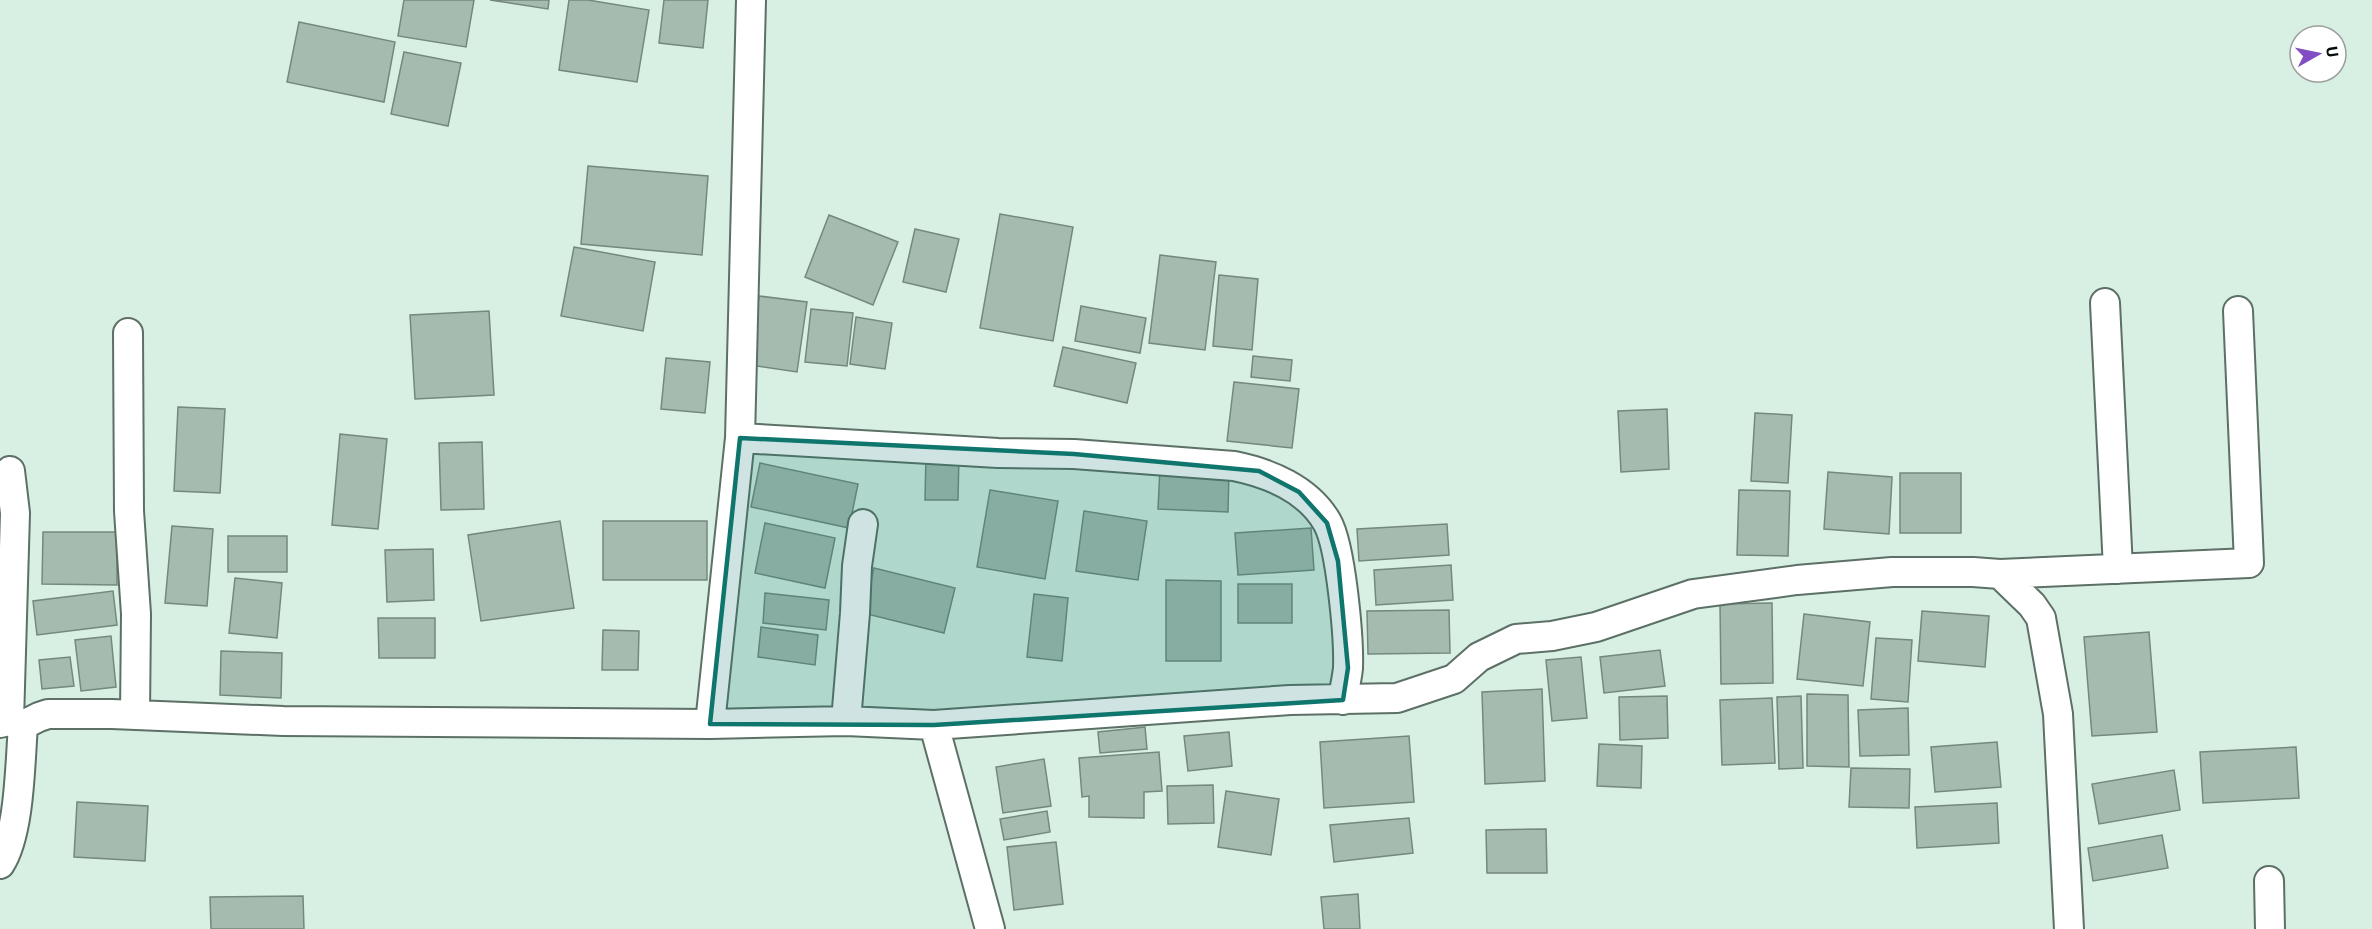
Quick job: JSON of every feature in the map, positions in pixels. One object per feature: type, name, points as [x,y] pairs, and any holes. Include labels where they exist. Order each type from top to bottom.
[{"type":"street","points":[[710,724],[740,438],[751,0]]},
{"type":"street","points":[[2105,303],[2118,569]]},
{"type":"street","points":[[11,723],[48,714],[284,721],[710,724],[846,721],[934,726],[1290,700],[1397,698],[1454,679],[1479,657],[1516,639],[1552,636],[1596,627],[1693,594],[1754,584],[1892,572],[2000,574],[2250,563],[2238,311]]},
{"type":"street","points":[[128,333],[129,511],[136,614],[135,715]]},
{"type":"street","points":[[740,438],[998,453],[1074,454],[1234,466],[1259,471],[1299,492],[1327,523],[1338,561],[1345,616],[1348,668],[1343,700]]},
{"type":"street","points":[[0,864],[8,852],[15,816],[11,723],[15,513],[10,471]]},
{"type":"street","points":[[846,721],[855,613],[856,566],[863,524]]},
{"type":"street","points":[[2000,574],[2032,605],[2041,618],[2058,714],[2070,929]]},
{"type":"street","points":[[934,726],[990,929]]},
{"type":"street","points":[[2269,881],[2270,929]]},
{"type":"highlighted area","points":[[740,438],[1074,454],[1259,471],[1299,492],[1327,523],[1338,561],[1348,668],[1343,700],[934,725],[710,724]]},
{"type":"building","points":[[404,0],[474,0],[466,47],[398,36]]},
{"type":"building","points":[[490,0],[549,0],[548,9]]},
{"type":"building","points":[[569,0],[588,0],[649,10],[637,82],[559,70]]},
{"type":"building","points":[[664,0],[708,0],[703,48],[659,43]]},
{"type":"building","points":[[299,22],[395,42],[384,102],[287,82]]},
{"type":"building","points":[[404,52],[461,63],[448,126],[391,114]]},
{"type":"building","points":[[588,166],[708,176],[702,255],[581,244]]},
{"type":"building","points":[[1000,214],[1073,227],[1053,341],[980,328]]},
{"type":"building","points":[[829,215],[898,242],[873,305],[805,277]]},
{"type":"building","points":[[915,229],[959,239],[946,292],[903,282]]},
{"type":"building","points":[[574,247],[655,262],[643,331],[561,316]]},
{"type":"building","points":[[1160,255],[1216,262],[1205,350],[1149,343]]},
{"type":"building","points":[[1219,275],[1258,279],[1252,350],[1213,346]]},
{"type":"building","points":[[759,296],[807,302],[797,372],[750,365]]},
{"type":"building","points":[[1081,306],[1146,318],[1140,353],[1075,341]]},
{"type":"building","points":[[811,309],[853,313],[847,366],[805,362]]},
{"type":"building","points":[[489,311],[494,395],[415,399],[410,315]]},
{"type":"building","points":[[856,317],[892,323],[885,369],[850,364]]},
{"type":"building","points":[[1063,347],[1136,363],[1127,403],[1054,386]]},
{"type":"building","points":[[1253,356],[1292,360],[1290,381],[1251,377]]},
{"type":"building","points":[[666,358],[710,362],[705,413],[661,409]]},
{"type":"building","points":[[1234,382],[1299,389],[1292,448],[1227,441]]},
{"type":"building","points":[[178,407],[225,409],[220,493],[174,491]]},
{"type":"building","points":[[1667,409],[1669,469],[1621,472],[1618,411]]},
{"type":"building","points":[[1755,413],[1792,415],[1788,483],[1751,481]]},
{"type":"building","points":[[340,434],[387,439],[378,529],[332,525]]},
{"type":"building","points":[[482,442],[484,509],[441,510],[439,443]]},
{"type":"building","points":[[926,455],[959,455],[958,500],[925,500]]},
{"type":"building","points":[[760,463],[858,484],[849,528],[751,507]]},
{"type":"building","points":[[1160,468],[1229,470],[1228,512],[1158,509]]},
{"type":"building","points":[[1828,472],[1892,477],[1889,534],[1824,529]]},
{"type":"building","points":[[1900,473],[1961,473],[1961,533],[1900,533]]},
{"type":"building","points":[[990,490],[1058,501],[1045,579],[977,567]]},
{"type":"building","points":[[1739,490],[1790,491],[1788,556],[1737,555]]},
{"type":"building","points":[[1084,511],[1147,521],[1138,580],[1076,571]]},
{"type":"building","points":[[560,521],[574,608],[481,621],[468,535]]},
{"type":"building","points":[[603,521],[707,521],[707,580],[603,580]]},
{"type":"building","points":[[765,523],[835,538],[825,588],[755,573]]},
{"type":"building","points":[[1447,524],[1449,555],[1359,561],[1357,529]]},
{"type":"building","points":[[172,526],[213,529],[207,606],[165,603]]},
{"type":"building","points":[[1311,528],[1314,570],[1238,575],[1235,533]]},
{"type":"building","points":[[43,532],[117,532],[117,585],[42,584]]},
{"type":"building","points":[[228,536],[287,536],[287,572],[228,572]]},
{"type":"building","points":[[433,549],[434,600],[387,602],[385,550]]},
{"type":"building","points":[[1451,565],[1453,600],[1376,605],[1374,570]]},
{"type":"building","points":[[874,568],[955,588],[944,633],[863,613]]},
{"type":"building","points":[[235,578],[282,583],[277,638],[229,633]]},
{"type":"building","points":[[1166,580],[1221,581],[1221,661],[1166,661]]},
{"type":"building","points":[[1238,584],[1292,584],[1292,623],[1238,623]]},
{"type":"building","points":[[113,591],[117,625],[37,635],[33,601]]},
{"type":"building","points":[[765,593],[829,600],[826,630],[763,623]]},
{"type":"building","points":[[1034,594],[1068,598],[1062,661],[1027,657]]},
{"type":"building","points":[[1772,603],[1773,683],[1721,684],[1720,604]]},
{"type":"building","points":[[1449,610],[1450,653],[1368,654],[1367,611]]},
{"type":"building","points":[[1922,611],[1989,616],[1985,667],[1918,661]]},
{"type":"building","points":[[1804,614],[1870,622],[1863,686],[1797,679]]},
{"type":"building","points":[[378,618],[435,618],[435,658],[379,658]]},
{"type":"building","points":[[761,627],[818,635],[815,665],[758,657]]},
{"type":"building","points":[[603,630],[639,631],[638,670],[602,670]]},
{"type":"building","points":[[2149,632],[2157,732],[2092,736],[2084,637]]},
{"type":"building","points":[[111,636],[116,687],[81,691],[75,640]]},
{"type":"building","points":[[1876,638],[1912,640],[1908,702],[1871,699]]},
{"type":"building","points":[[1660,650],[1665,686],[1604,693],[1600,657]]},
{"type":"building","points":[[221,651],[282,653],[281,698],[220,695]]},
{"type":"building","points":[[70,657],[74,686],[42,689],[39,660]]},
{"type":"building","points":[[1581,657],[1587,718],[1552,721],[1546,660]]},
{"type":"building","points":[[1542,689],[1545,781],[1485,784],[1482,692]]},
{"type":"building","points":[[1807,694],[1848,695],[1849,767],[1807,766]]},
{"type":"building","points":[[1667,696],[1668,738],[1620,740],[1619,697]]},
{"type":"building","points":[[1801,696],[1803,768],[1779,769],[1777,697]]},
{"type":"building","points":[[1772,698],[1775,763],[1722,765],[1720,700]]},
{"type":"building","points":[[1908,708],[1909,755],[1860,756],[1858,710]]},
{"type":"building","points":[[1145,727],[1147,749],[1100,753],[1098,732]]},
{"type":"building","points":[[1229,732],[1232,766],[1188,771],[1184,736]]},
{"type":"building","points":[[1409,736],[1414,802],[1324,808],[1320,742]]},
{"type":"building","points":[[1997,742],[2001,787],[1935,792],[1931,747]]},
{"type":"building","points":[[1599,744],[1642,746],[1641,788],[1597,786]]},
{"type":"building","points":[[2296,747],[2299,798],[2203,803],[2200,752]]},
{"type":"building","points":[[1159,752],[1162,791],[1144,792],[1144,818],[1089,817],[1089,796],[1082,797],[1079,758]]},
{"type":"building","points":[[1044,759],[1051,806],[1003,813],[996,767]]},
{"type":"building","points":[[1851,768],[1910,769],[1909,808],[1849,807]]},
{"type":"building","points":[[2174,770],[2180,810],[2099,824],[2092,784]]},
{"type":"building","points":[[1213,785],[1214,823],[1168,824],[1167,786]]},
{"type":"building","points":[[1226,791],[1279,799],[1271,855],[1218,847]]},
{"type":"building","points":[[77,802],[148,806],[145,861],[74,857]]},
{"type":"building","points":[[1997,803],[1999,843],[1917,848],[1915,807]]},
{"type":"building","points":[[1047,811],[1050,832],[1004,840],[1000,819]]},
{"type":"building","points":[[1409,818],[1413,853],[1334,862],[1330,825]]},
{"type":"building","points":[[1546,829],[1547,873],[1487,873],[1486,830]]},
{"type":"building","points":[[2162,835],[2168,868],[2093,881],[2088,848]]},
{"type":"building","points":[[1056,842],[1063,904],[1014,910],[1007,847]]},
{"type":"building","points":[[1358,894],[1360,929],[1324,929],[1321,897]]},
{"type":"building","points":[[303,896],[304,929],[211,929],[210,897]]}]
